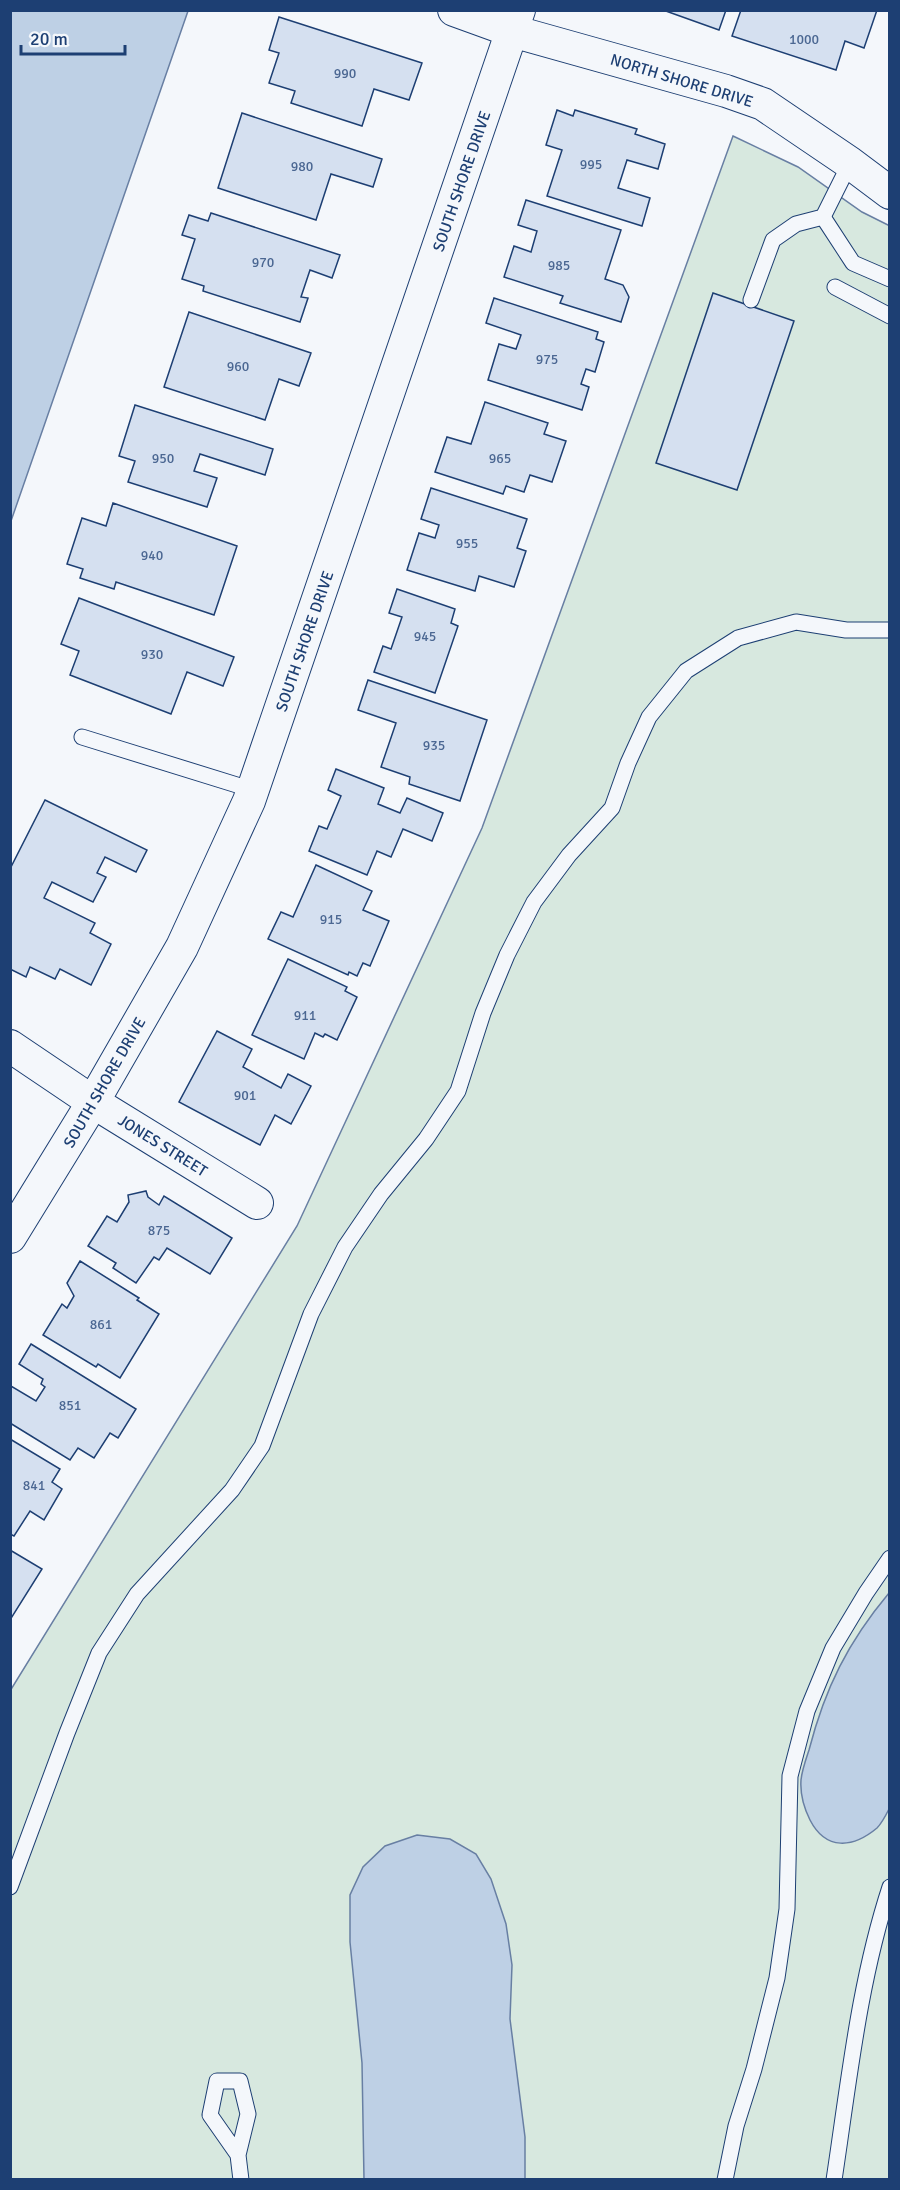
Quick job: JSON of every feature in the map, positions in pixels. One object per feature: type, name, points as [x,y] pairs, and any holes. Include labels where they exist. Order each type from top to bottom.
[{"type":"street","name":"NORTH SHORE DRIVE","points":[[454,10],[516,21],[763,104],[890,193]]},
{"type":"street","name":"SOUTH SHORE DRIVE","points":[[10,1236],[93,1102],[183,947],[253,790],[516,21]]},
{"type":"street","name":"JONES STREET","points":[[10,1046],[93,1102],[257,1203]]},
{"type":"lane","points":[[751,300],[773,240],[796,224],[823,217],[850,163]]},
{"type":"lane","points":[[823,217],[853,263],[890,279]]},
{"type":"lane","points":[[835,287],[890,316]]},
{"type":"lane","points":[[10,1887],[99,1653],[137,1594],[232,1490],[262,1446],[311,1314],[345,1247],[381,1194],[426,1139],[458,1091],[483,1013],[507,955],[534,902],[569,855],[612,808],[628,763],[649,717],[686,671],[738,638],[796,622],[846,630],[890,630]]},
{"type":"lane","points":[[82,737],[253,790]]},
{"type":"lane","points":[[725,2180],[736,2126],[754,2069],[777,1978],[787,1909],[790,1776],[807,1711],[833,1648],[890,1558]]},
{"type":"lane","points":[[834,2180],[861,2002],[880,1916],[890,1887]]},
{"type":"lane","points":[[238,2154],[241,2180]]},
{"type":"shaded area","points":[[733,136],[798,167],[862,212],[890,226],[889,2179],[11,2179],[10,1691],[297,1226],[482,828]]},
{"type":"water","points":[[10,11],[188,11],[11,521]]},
{"type":"water","points":[[889,1593],[889,1809],[879,1826],[868,1835],[859,1840],[840,1843],[824,1837],[810,1820],[801,1790],[802,1772],[822,1706],[840,1667],[861,1629]]},
{"type":"water","points":[[417,1835],[450,1839],[476,1854],[491,1879],[506,1924],[512,1965],[510,2019],[525,2137],[525,2179],[364,2179],[362,2063],[350,1942],[350,1895],[363,1867],[385,1846]]},
{"type":"building","points":[[663,10],[726,10],[719,30]]},
{"type":"building","points":[[741,10],[877,10],[864,48],[845,41],[836,70],[732,36]]},
{"type":"building","points":[[279,17],[422,63],[409,100],[374,89],[362,126],[291,103],[295,91],[269,83],[279,53],[269,50]]},
{"type":"building","points":[[557,110],[573,116],[575,110],[637,129],[635,134],[665,144],[658,169],[627,160],[618,188],[650,198],[642,226],[547,196],[562,150],[546,145]]},
{"type":"building","points":[[242,113],[382,159],[373,187],[331,174],[316,220],[218,188]]},
{"type":"building","points":[[526,200],[621,230],[605,279],[623,285],[629,297],[621,322],[560,303],[563,296],[504,277],[514,246],[531,252],[537,231],[518,225]]},
{"type":"building","points":[[211,213],[340,255],[332,278],[310,270],[301,297],[308,298],[300,322],[203,291],[204,286],[182,279],[195,239],[182,235],[189,215],[208,221]]},
{"type":"building","points":[[713,293],[794,321],[737,490],[656,463]]},
{"type":"building","points":[[494,298],[598,332],[596,339],[604,342],[595,372],[586,369],[581,384],[589,387],[582,410],[488,380],[499,344],[516,349],[521,335],[486,323]]},
{"type":"building","points":[[189,312],[311,353],[299,386],[279,379],[265,420],[164,387]]},
{"type":"building","points":[[485,402],[548,423],[544,434],[566,441],[552,482],[530,475],[524,492],[506,486],[503,494],[435,472],[447,437],[471,444]]},
{"type":"building","points":[[135,405],[273,449],[265,475],[200,454],[194,471],[217,478],[207,507],[128,482],[135,461],[119,456]]},
{"type":"building","points":[[431,488],[527,519],[517,548],[526,551],[514,587],[479,576],[475,591],[407,570],[419,533],[435,538],[439,525],[421,519]]},
{"type":"building","points":[[113,503],[237,546],[214,615],[116,582],[114,589],[80,578],[83,569],[67,564],[82,518],[106,526]]},
{"type":"building","points":[[397,589],[455,609],[451,623],[458,626],[435,693],[374,672],[383,646],[391,649],[402,617],[389,613]]},
{"type":"building","points":[[79,598],[234,657],[223,686],[187,672],[171,714],[70,675],[79,651],[61,644]]},
{"type":"building","points":[[368,680],[487,720],[460,801],[409,784],[410,777],[381,767],[396,723],[358,710]]},
{"type":"building","points":[[336,769],[384,788],[378,804],[400,813],[407,798],[443,813],[432,841],[403,829],[391,857],[377,851],[367,875],[309,851],[319,826],[327,829],[341,796],[328,790]]},
{"type":"building","points":[[45,800],[147,850],[136,872],[105,857],[97,873],[106,877],[93,902],[52,882],[44,898],[95,923],[90,933],[111,944],[91,985],[60,969],[55,979],[30,967],[26,977],[10,969],[10,869]]},
{"type":"building","points":[[316,865],[372,891],[363,910],[389,921],[370,966],[363,963],[357,976],[349,972],[348,975],[268,939],[281,912],[293,917]]},
{"type":"building","points":[[288,959],[347,987],[345,991],[357,997],[337,1040],[325,1034],[323,1037],[315,1033],[304,1059],[252,1035]]},
{"type":"building","points":[[217,1031],[252,1049],[243,1067],[281,1088],[288,1074],[311,1086],[291,1124],[275,1115],[260,1145],[179,1102]]},
{"type":"building","points":[[146,1191],[148,1197],[159,1205],[164,1196],[232,1238],[210,1274],[167,1248],[159,1260],[154,1257],[136,1283],[113,1268],[116,1263],[88,1246],[107,1216],[117,1222],[129,1202],[128,1195]]},
{"type":"building","points":[[80,1261],[139,1298],[137,1300],[159,1314],[120,1378],[98,1364],[96,1367],[43,1335],[62,1304],[67,1308],[74,1296],[67,1283]]},
{"type":"building","points":[[31,1344],[136,1409],[118,1438],[110,1433],[94,1458],[78,1448],[70,1460],[10,1423],[11,1386],[36,1401],[45,1387],[41,1384],[43,1379],[19,1364]]},
{"type":"building","points":[[10,1439],[60,1469],[52,1482],[62,1489],[44,1520],[30,1511],[14,1536],[10,1534]]},
{"type":"building","points":[[10,1550],[42,1569],[10,1620]]}]
